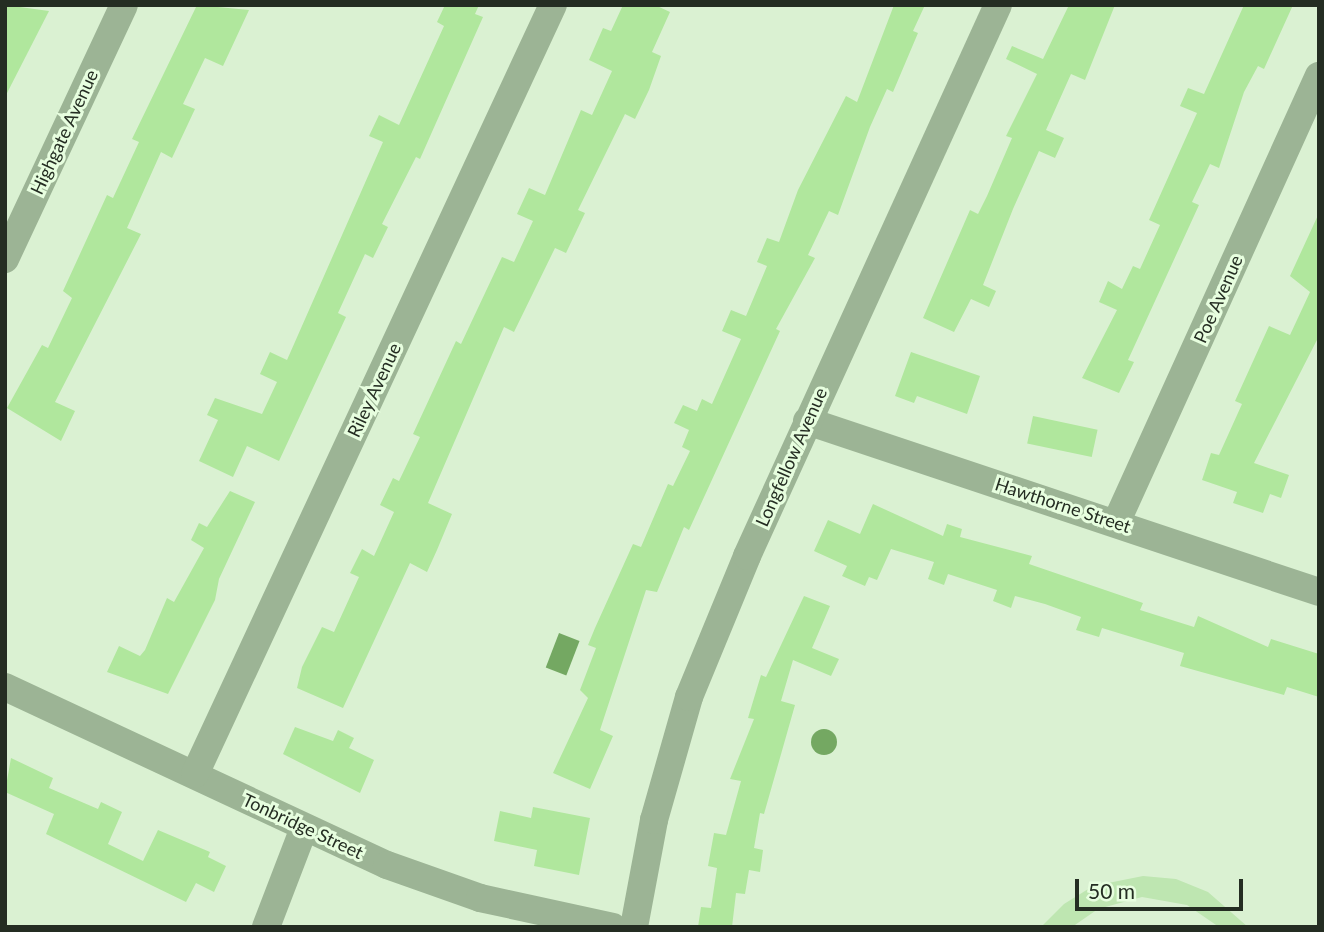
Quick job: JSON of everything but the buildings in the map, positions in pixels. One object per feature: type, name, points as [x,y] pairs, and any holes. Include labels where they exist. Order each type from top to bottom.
[{"type":"street","name":"Highgate Avenue","points":[[5,260],[124,5]]},
{"type":"street","name":"Riley Avenue","points":[[195,774],[553,5]]},
{"type":"street","name":"Longfellow Avenue","points":[[634,927],[654,820],[689,696],[807,421],[998,5]]},
{"type":"street","name":"Poe Avenue","points":[[1116,523],[1319,76]]},
{"type":"street","name":"Hawthorne Street","points":[[807,421],[1319,592]]},
{"type":"street","name":"Tonbridge Street","points":[[5,687],[195,774],[304,828],[480,898],[613,927]]},
{"type":"street","points":[[266,927],[304,828]]},
{"type":"shaded area","points":[[559,633],[580,641],[566,675],[546,668]]},
{"type":"shaded area","points":[[824,729],[833,733],[837,742],[833,751],[824,755],[815,751],[811,742],[815,733]]},
{"type":"shaded area","points":[[1143,876],[1176,879],[1208,892],[1248,927],[1219,927],[1187,905],[1142,897],[1098,909],[1072,927],[1041,927],[1064,904],[1093,886]]}]
